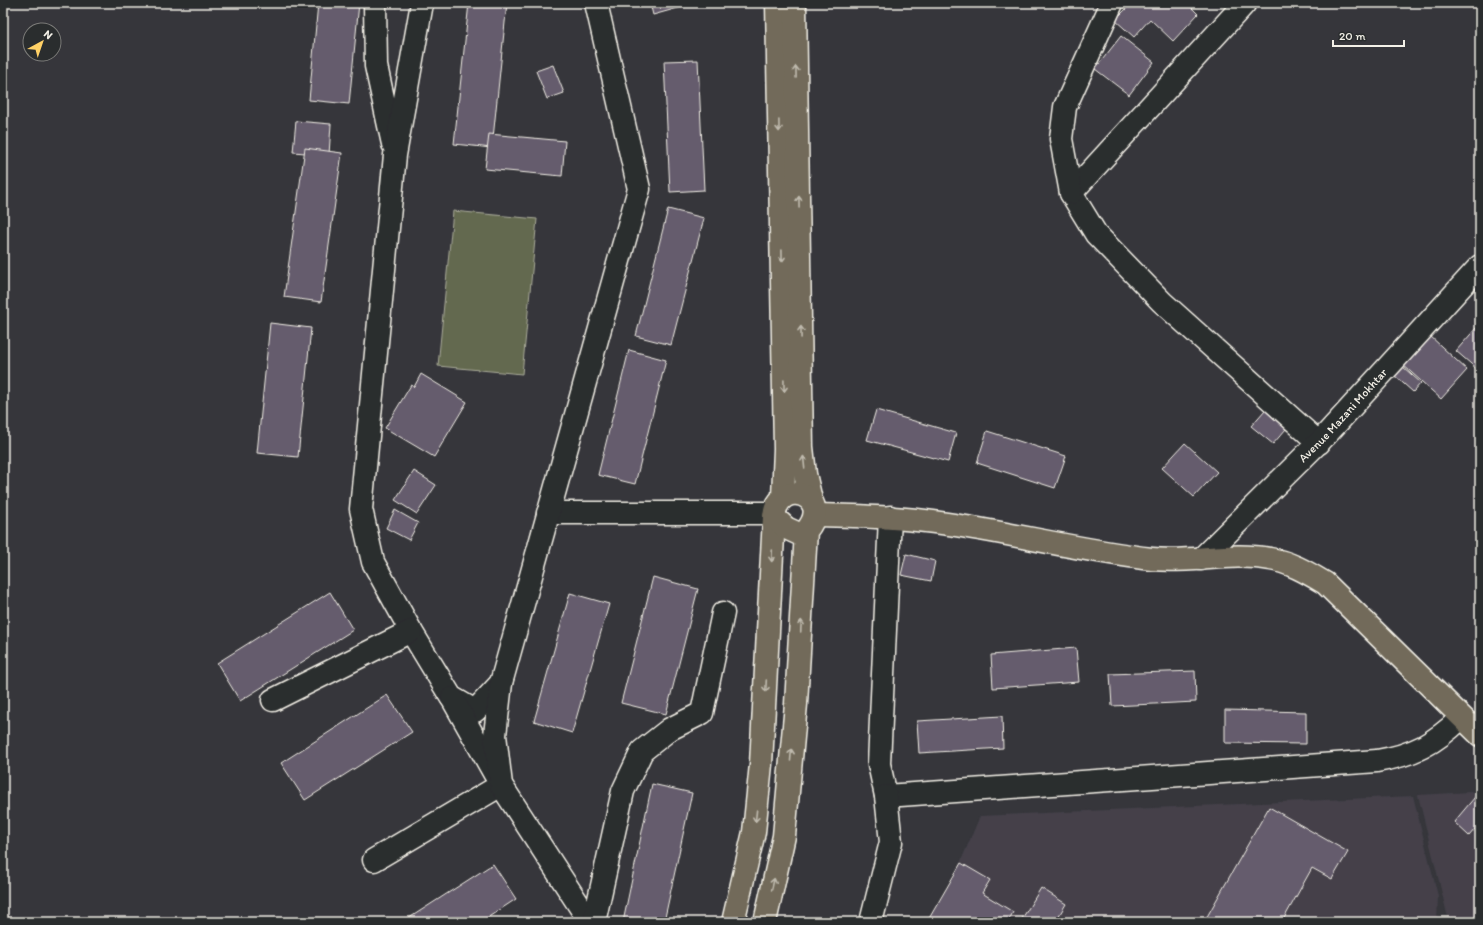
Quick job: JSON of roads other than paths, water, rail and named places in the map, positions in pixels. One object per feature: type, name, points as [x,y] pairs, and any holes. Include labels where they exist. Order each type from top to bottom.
[{"type":"main road","points":[[733,922],[754,832],[756,817],[766,693],[777,509],[785,449],[777,3]]},
{"type":"main road","points":[[765,922],[784,836],[811,515],[802,447],[794,3]]},
{"type":"main road","points":[[777,509],[792,493],[802,494],[811,515]]},
{"type":"main road","points":[[777,509],[786,528],[799,534],[811,515]]},
{"type":"main road","points":[[811,515],[890,517],[949,524],[1088,550],[1154,559],[1201,559],[1242,556],[1271,559],[1299,568],[1325,583],[1480,736]]},
{"type":"street","points":[[375,3],[376,66],[395,154]]},
{"type":"street","points":[[422,3],[395,154],[361,509],[373,562],[501,785],[590,922]]},
{"type":"street","points":[[501,785],[495,735],[501,683],[639,189],[596,3]]},
{"type":"street","points":[[1112,3],[1065,107],[1060,139],[1071,193],[1096,234],[1162,302],[1319,442]]},
{"type":"street","points":[[1071,193],[1245,3]]},
{"type":"street","name":"Avenue Mazani Mokhtar","points":[[1201,559],[1319,442],[1480,266]]},
{"type":"street","points":[[548,513],[777,509]]},
{"type":"street","points":[[871,922],[892,842],[886,796],[879,764],[890,517]]},
{"type":"street","points":[[594,922],[624,792],[642,751],[670,729],[702,713],[723,613]]},
{"type":"street","points":[[273,700],[412,631]]},
{"type":"street","points":[[451,697],[475,711],[501,683]]},
{"type":"street","points":[[886,796],[1377,761],[1401,757],[1423,748],[1443,735],[1461,718]]},
{"type":"street","points":[[374,860],[501,785]]}]
